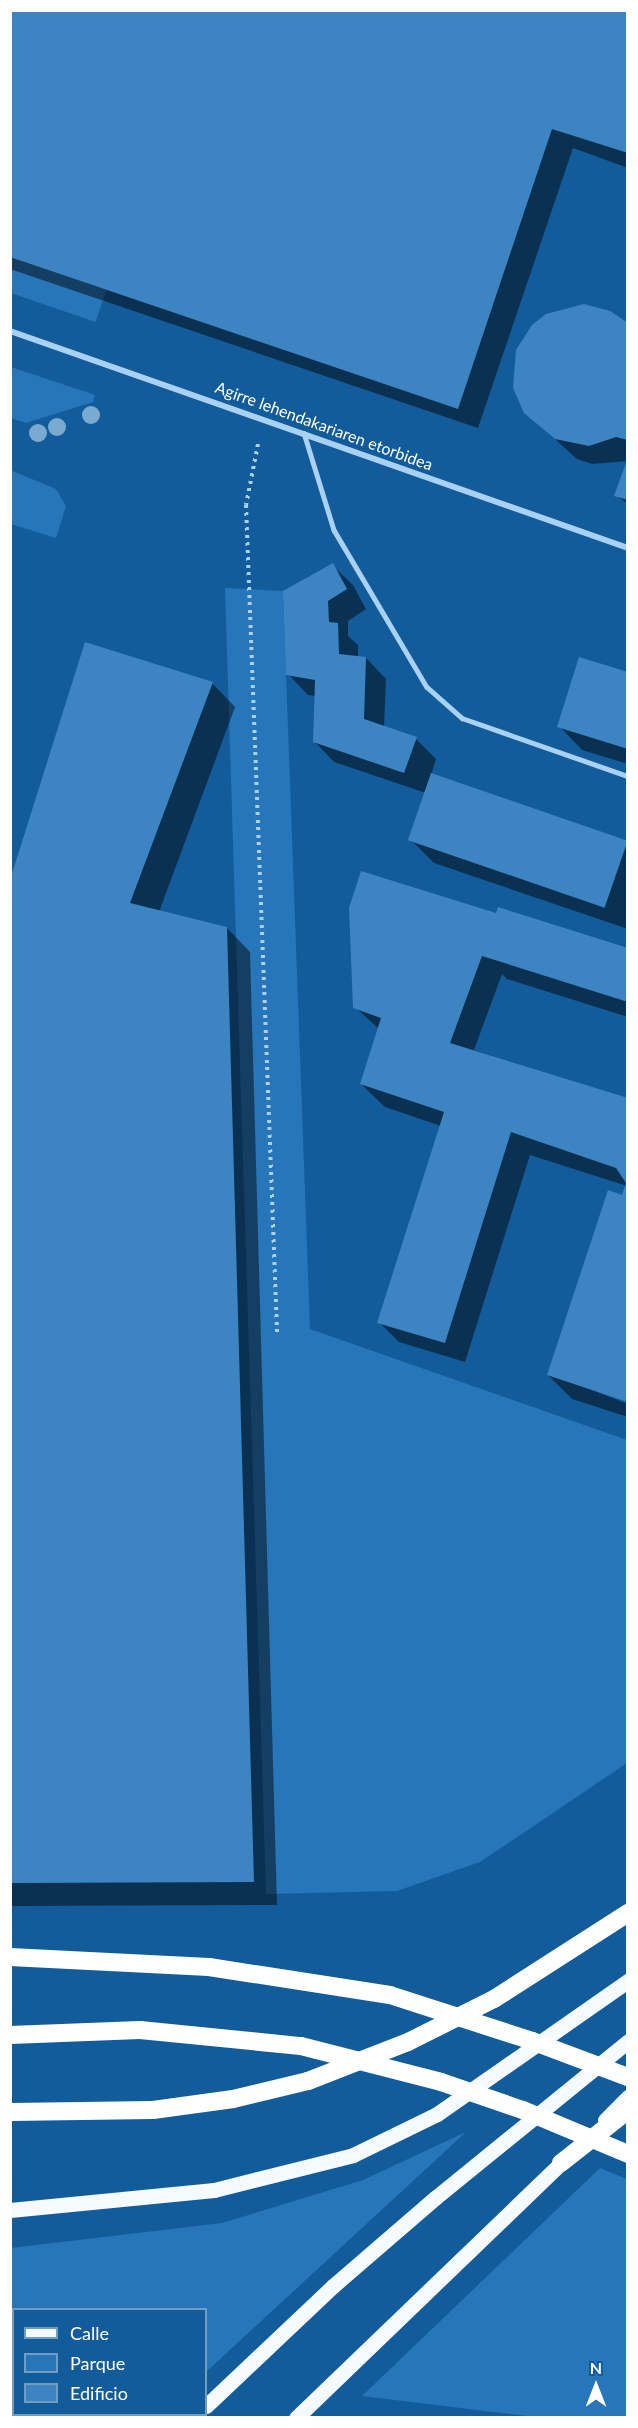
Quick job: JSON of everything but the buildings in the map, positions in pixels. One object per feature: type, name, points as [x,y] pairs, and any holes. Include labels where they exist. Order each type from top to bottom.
[{"type":"highway","points":[[10,2112],[153,2110],[233,2099],[308,2081],[408,2042],[494,1999],[627,1913]]},
{"type":"highway","points":[[10,1957],[209,1967],[390,1995],[532,2041],[627,2077]]},
{"type":"highway","points":[[10,2035],[140,2030],[301,2046],[441,2082],[523,2110],[627,2154]]},
{"type":"highway","points":[[561,2163],[627,2110]]},
{"type":"highway","points":[[66,2416],[86,2418]]},
{"type":"main road","points":[[10,2210],[214,2190],[353,2155],[437,2114],[627,1981]]},
{"type":"main road","points":[[207,2405],[400,2227],[627,2041]]},
{"type":"main road","points":[[296,2418],[627,2097]]},
{"type":"street","name":"Agirre lehendakariaren etorbidea","points":[[10,331],[627,548]]},
{"type":"lane","points":[[304,433],[334,530],[427,687],[462,718],[627,776]]},
{"type":"path","points":[[264,419],[246,505],[277,1332]]},
{"type":"green space","points":[[11,257],[106,290],[95,322],[10,293]]},
{"type":"green space","points":[[11,367],[95,395],[93,402],[26,423],[11,418]]},
{"type":"green space","points":[[10,470],[56,489],[66,506],[56,538],[11,524]]},
{"type":"green space","points":[[225,588],[283,591],[310,1329],[627,1440],[627,1763],[480,1862],[397,1891],[266,1894]]},
{"type":"green space","points":[[466,2132],[207,2371],[207,2308],[12,2308],[11,2373],[11,2248],[222,2223],[363,2180]]},
{"type":"green space","points":[[600,2168],[627,2179],[627,2417],[535,2417],[362,2396]]}]
